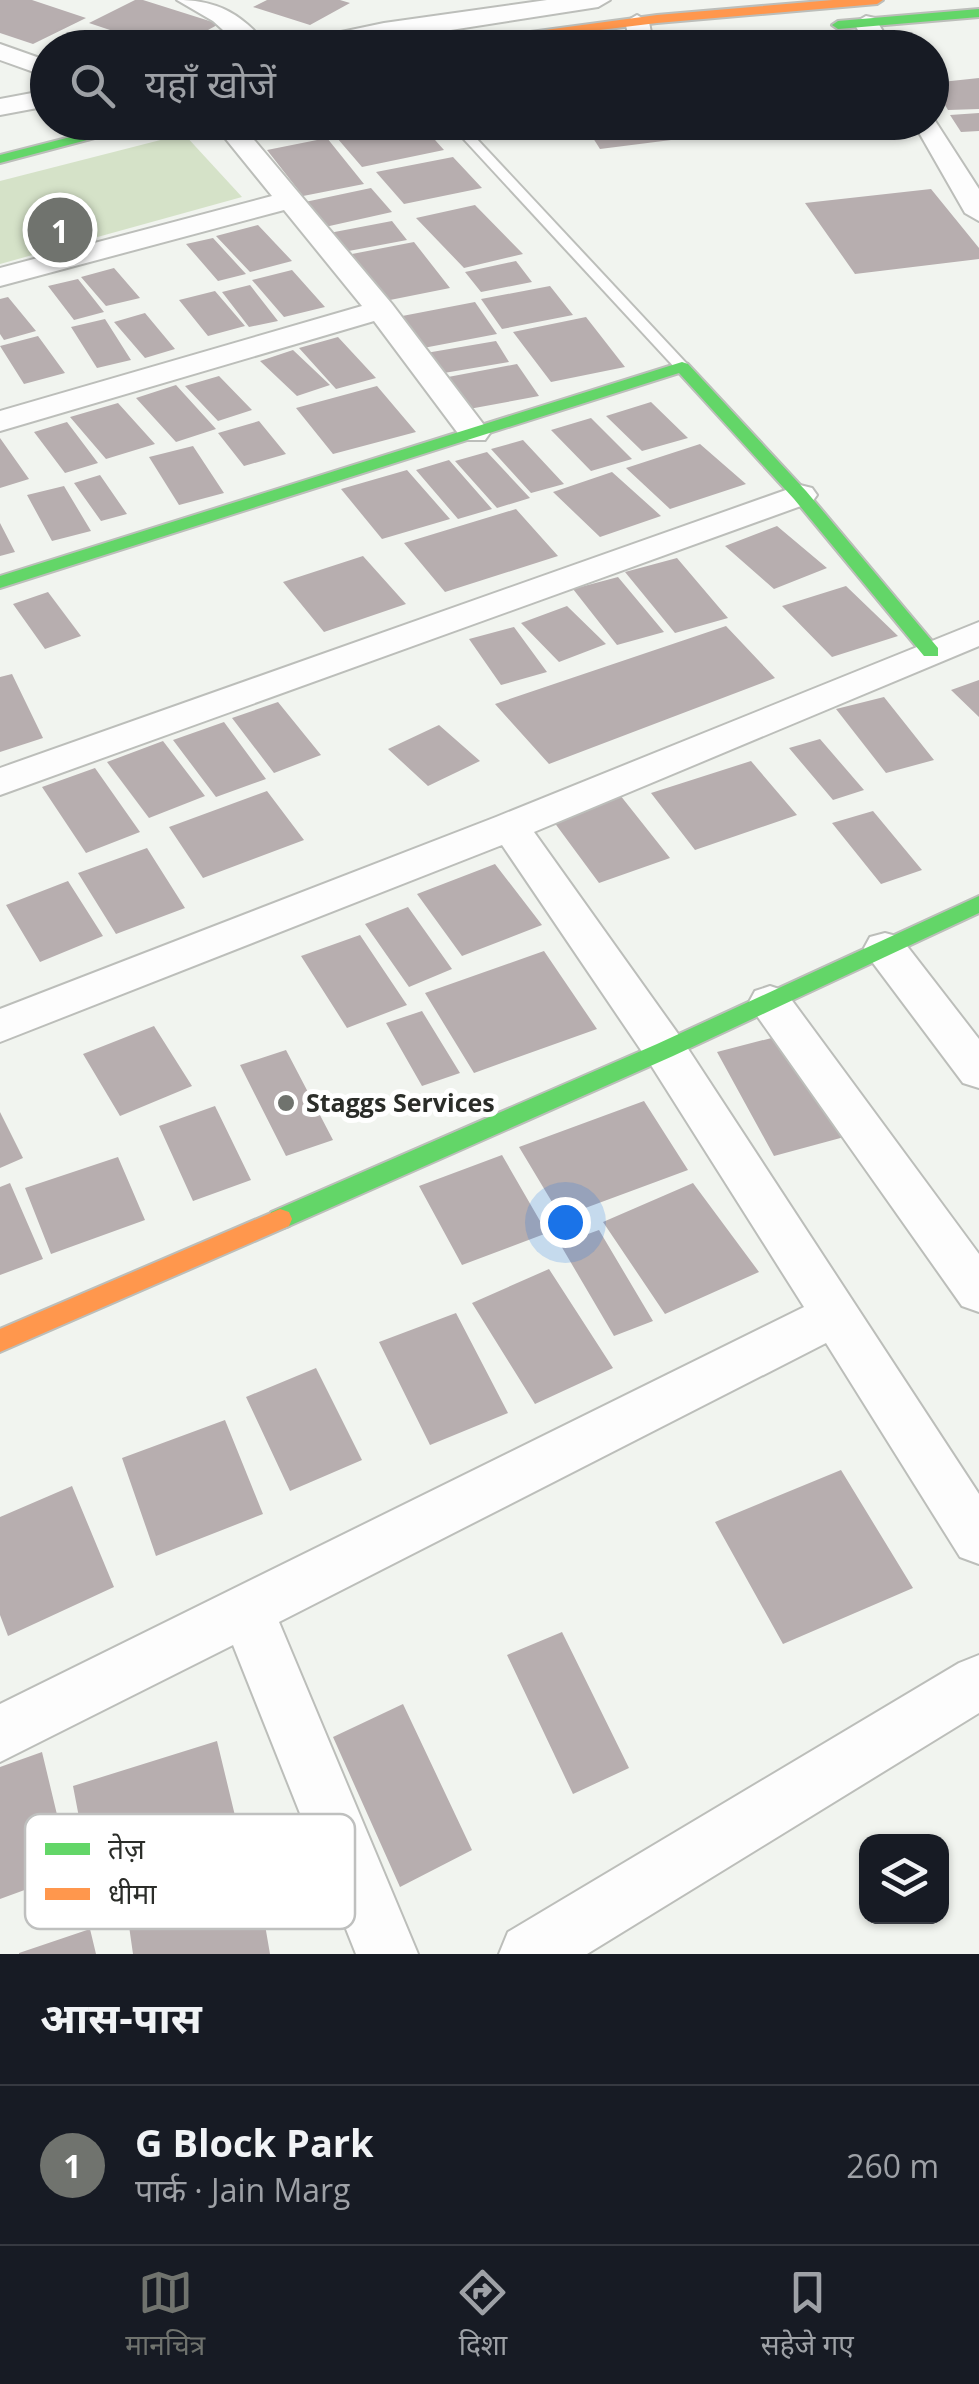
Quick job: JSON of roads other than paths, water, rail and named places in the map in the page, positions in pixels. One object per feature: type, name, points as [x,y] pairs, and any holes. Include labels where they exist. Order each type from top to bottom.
[{"type":"street","points":[[189,0],[222,16],[238,30]]},
{"type":"street","points":[[499,0],[526,9]]},
{"type":"street","points":[[403,30],[598,0]]},
{"type":"street","points":[[661,30],[872,11],[979,13]]},
{"type":"street","points":[[0,51],[30,63]]},
{"type":"street","points":[[0,107],[30,101]]},
{"type":"street","points":[[0,129],[30,123]]},
{"type":"street","points":[[0,160],[78,140]]},
{"type":"street","points":[[239,140],[381,310],[474,433]]},
{"type":"street","points":[[936,140],[979,213]]},
{"type":"street","points":[[0,277],[290,200]]},
{"type":"street","points":[[0,421],[381,310]]},
{"type":"street","points":[[0,582],[682,367],[800,495],[931,652]]},
{"type":"street","points":[[0,782],[800,495]]},
{"type":"street","points":[[0,1026],[510,827],[979,632]]},
{"type":"street","points":[[510,827],[664,1050],[979,1540]]},
{"type":"street","points":[[0,1341],[664,1050],[979,904]]},
{"type":"street","points":[[886,948],[979,1071]]},
{"type":"street","points":[[770,1002],[979,1292]]},
{"type":"street","points":[[0,1734],[834,1314]]},
{"type":"street","points":[[247,1611],[329,1814]]},
{"type":"street","points":[[530,1954],[979,1682]]},
{"type":"street","points":[[355,1878],[386,1954]]},
{"type":"lane","points":[[471,140],[682,367]]},
{"type":"place","name":"G Block Park","points":[[60,230]]},
{"type":"place","name":"Staggs Services","points":[[286,1103]]}]
